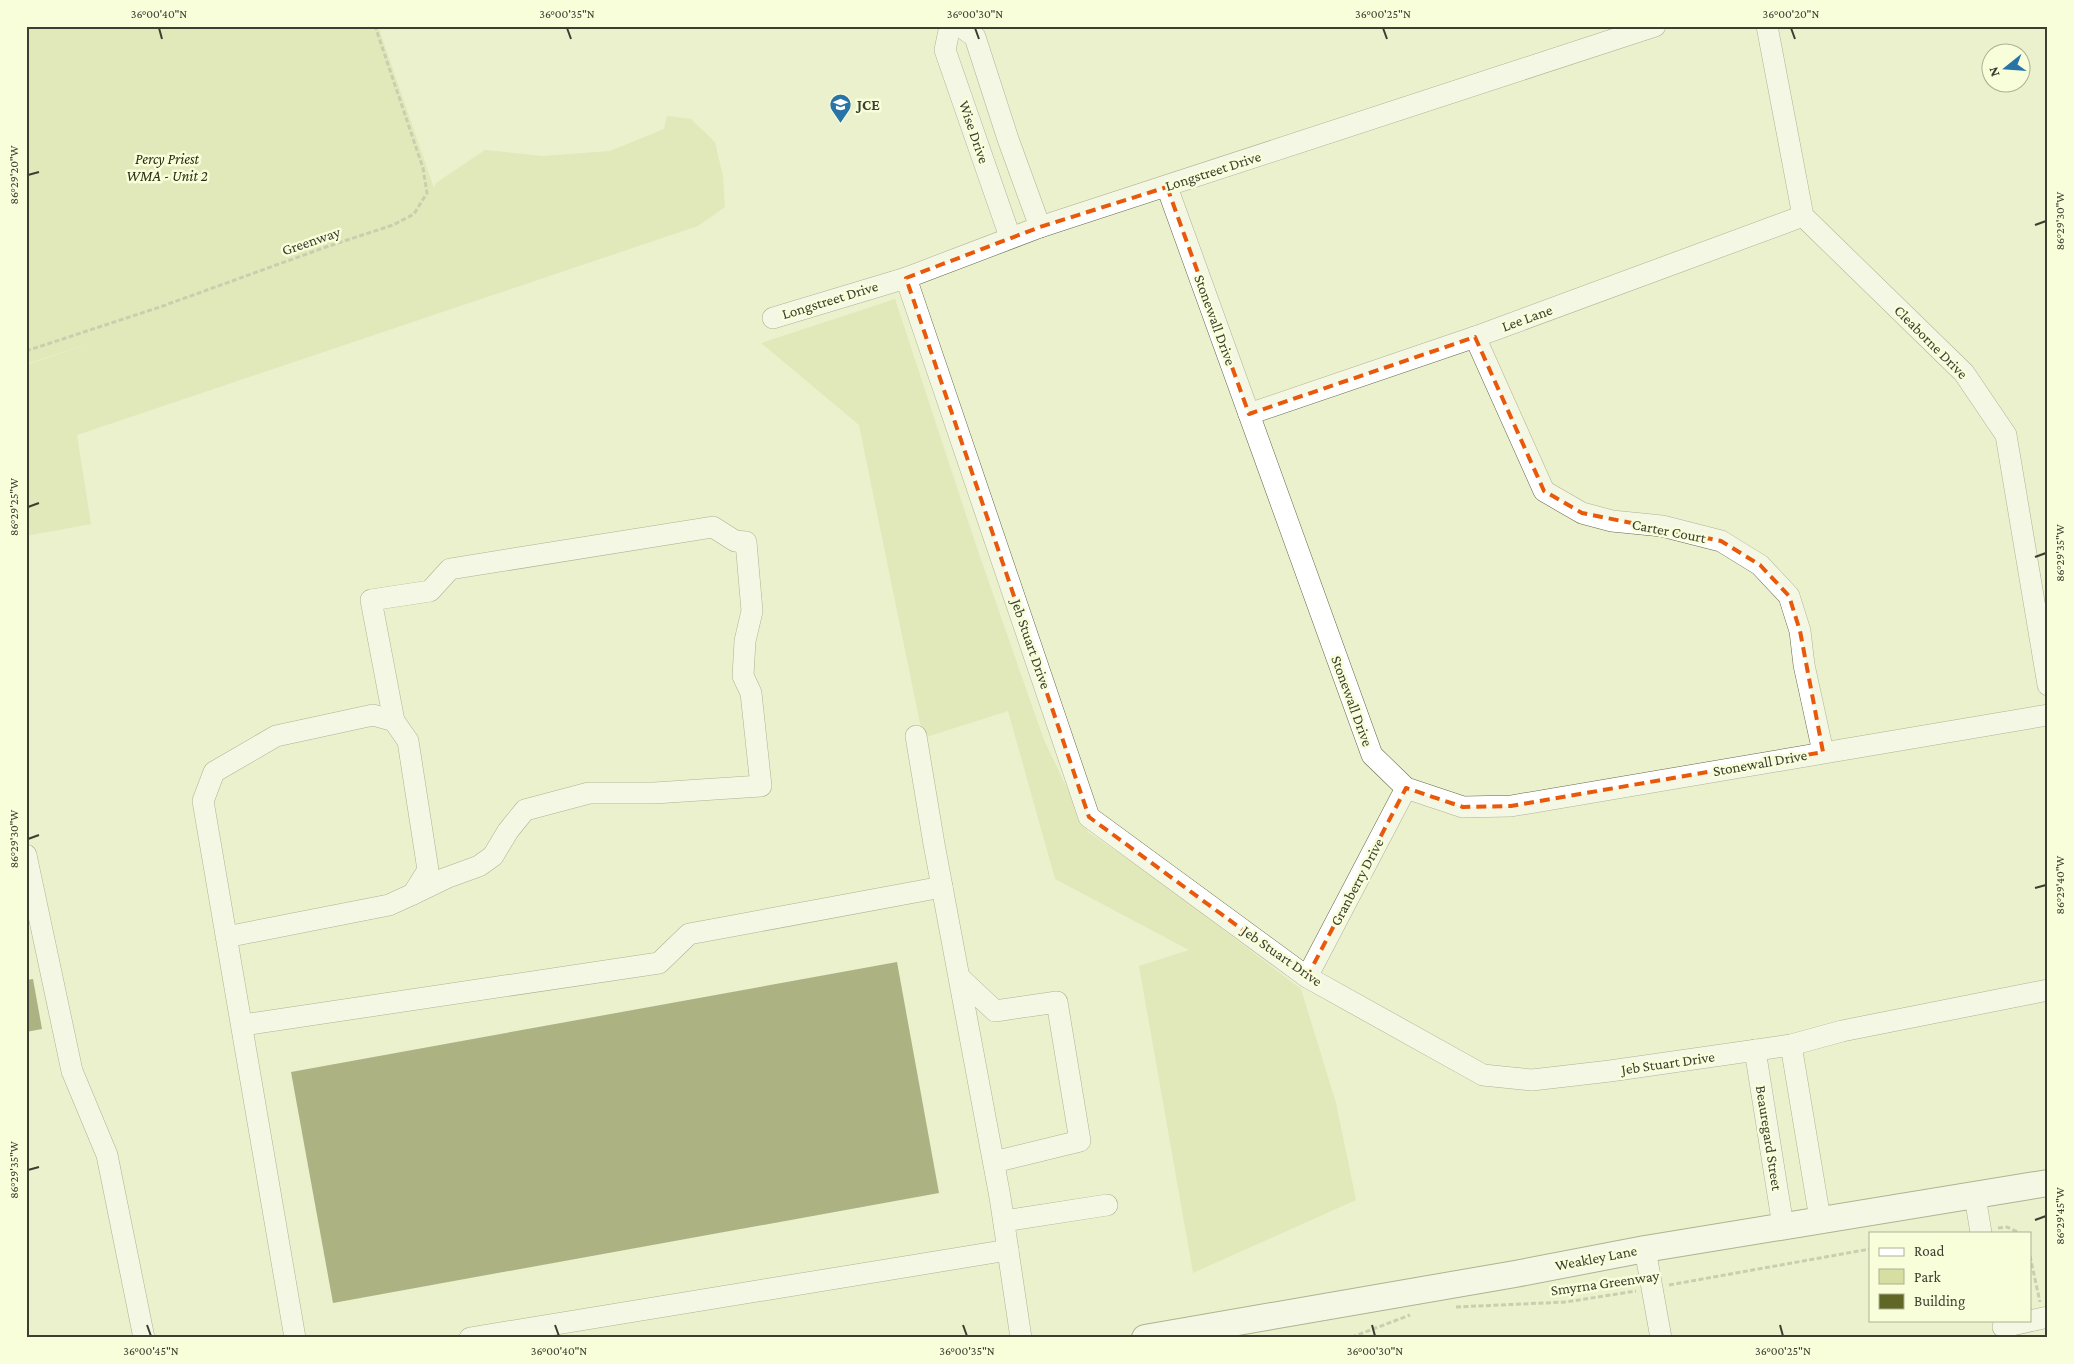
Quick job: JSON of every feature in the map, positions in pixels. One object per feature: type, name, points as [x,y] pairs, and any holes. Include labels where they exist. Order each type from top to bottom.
[{"type":"main road","name":"Weakley Lane","points":[[1145,1338],[1820,1219],[2048,1184]]},
{"type":"street","name":"Wise Drive","points":[[950,26],[945,50],[1010,237]]},
{"type":"street","name":"Wise Drive","points":[[960,26],[974,37],[1008,140],[1040,227]]},
{"type":"street","name":"Longstreet Drive","points":[[773,318],[906,278],[1010,237],[1655,26]]},
{"type":"street","points":[[1767,26],[1803,216]]},
{"type":"street","name":"Stonewall Drive","points":[[1167,187],[1372,755],[1406,788],[1464,807],[1511,806],[2048,715]]},
{"type":"street","name":"Lee Lane","points":[[1249,414],[1475,337],[1803,216]]},
{"type":"street","name":"Cleaborne Drive","points":[[1803,216],[1964,373],[2006,435],[2048,685]]},
{"type":"street","name":"Jeb Stuart Drive","points":[[906,278],[1089,816],[1307,977],[1484,1075],[1532,1080],[1610,1071],[1791,1045],[1842,1031],[2048,990]]},
{"type":"street","name":"Carter Court","points":[[1475,337],[1544,491],[1582,513],[1612,521],[1662,526],[1721,541],[1760,565],[1789,596],[1800,631],[1804,665],[1823,752]]},
{"type":"street","points":[[226,936],[390,905],[413,894],[446,878],[479,866],[493,856],[508,831],[525,810],[589,793],[654,793],[761,786],[751,692],[743,676],[745,641],[752,611],[746,542],[735,541],[713,527],[450,569],[430,591],[371,600],[394,721],[408,741],[428,870],[413,894]]},
{"type":"street","points":[[296,1338],[203,800],[214,772],[276,736],[373,715],[394,721]]},
{"type":"street","points":[[916,736],[942,887],[994,1162],[1020,1338]]},
{"type":"street","name":"Granberry Drive","points":[[1307,977],[1406,788]]},
{"type":"street","points":[[26,855],[72,1072],[107,1155],[144,1338]]},
{"type":"street","points":[[243,1025],[659,964],[689,934],[942,887]]},
{"type":"street","points":[[960,978],[995,1011],[1057,1002],[1080,1141],[994,1162]]},
{"type":"street","points":[[1791,1045],[1820,1219]]},
{"type":"street","name":"Beauregard Street","points":[[1755,1050],[1783,1226]]},
{"type":"street","points":[[1975,1196],[1981,1232]]},
{"type":"street","points":[[1004,1221],[1107,1205]]},
{"type":"street","points":[[1645,1249],[1661,1338]]},
{"type":"street","points":[[470,1338],[1008,1250]]},
{"type":"street","points":[[2032,1321],[2046,1317]]},
{"type":"street","points":[[2004,1328],[2027,1322]]},
{"type":"path","name":"Greenway","points":[[26,351],[160,307],[392,225],[414,214],[427,193],[423,168],[375,26]]},
{"type":"path","name":"Smyrna Greenway","points":[[1452,1308],[1566,1302],[1869,1249]]},
{"type":"path","points":[[2032,1264],[2046,1317]]},
{"type":"path","points":[[1344,1338],[1352,1337],[1412,1314]]},
{"type":"highlighted area","points":[[1167,187],[1249,414],[1475,337],[1544,491],[1582,513],[1721,541],[1760,565],[1789,596],[1800,631],[1823,752],[1511,806],[1463,807],[1406,788],[1307,977],[1089,817],[906,278],[1040,227]]},
{"type":"green space","name":"Percy Priest WMA - Unit 2","points":[[26,26],[378,26],[434,188],[436,183],[485,150],[543,156],[610,151],[664,129],[667,116],[691,119],[715,142],[723,177],[725,207],[698,226],[77,435],[91,524],[26,536],[26,365],[99,340],[26,364]]},
{"type":"green space","points":[[895,299],[979,554],[1044,740],[1088,832],[1150,874],[1301,989],[1336,1103],[1356,1200],[1193,1273],[1139,966],[1189,950],[1055,879],[1008,711],[923,738],[859,425],[761,343]]},
{"type":"building","points":[[897,962],[939,1193],[333,1303],[291,1072]]},
{"type":"building","points":[[33,979],[42,1029],[26,1032],[26,980]]},
{"type":"place","name":"JCE","points":[[841,124]]}]
